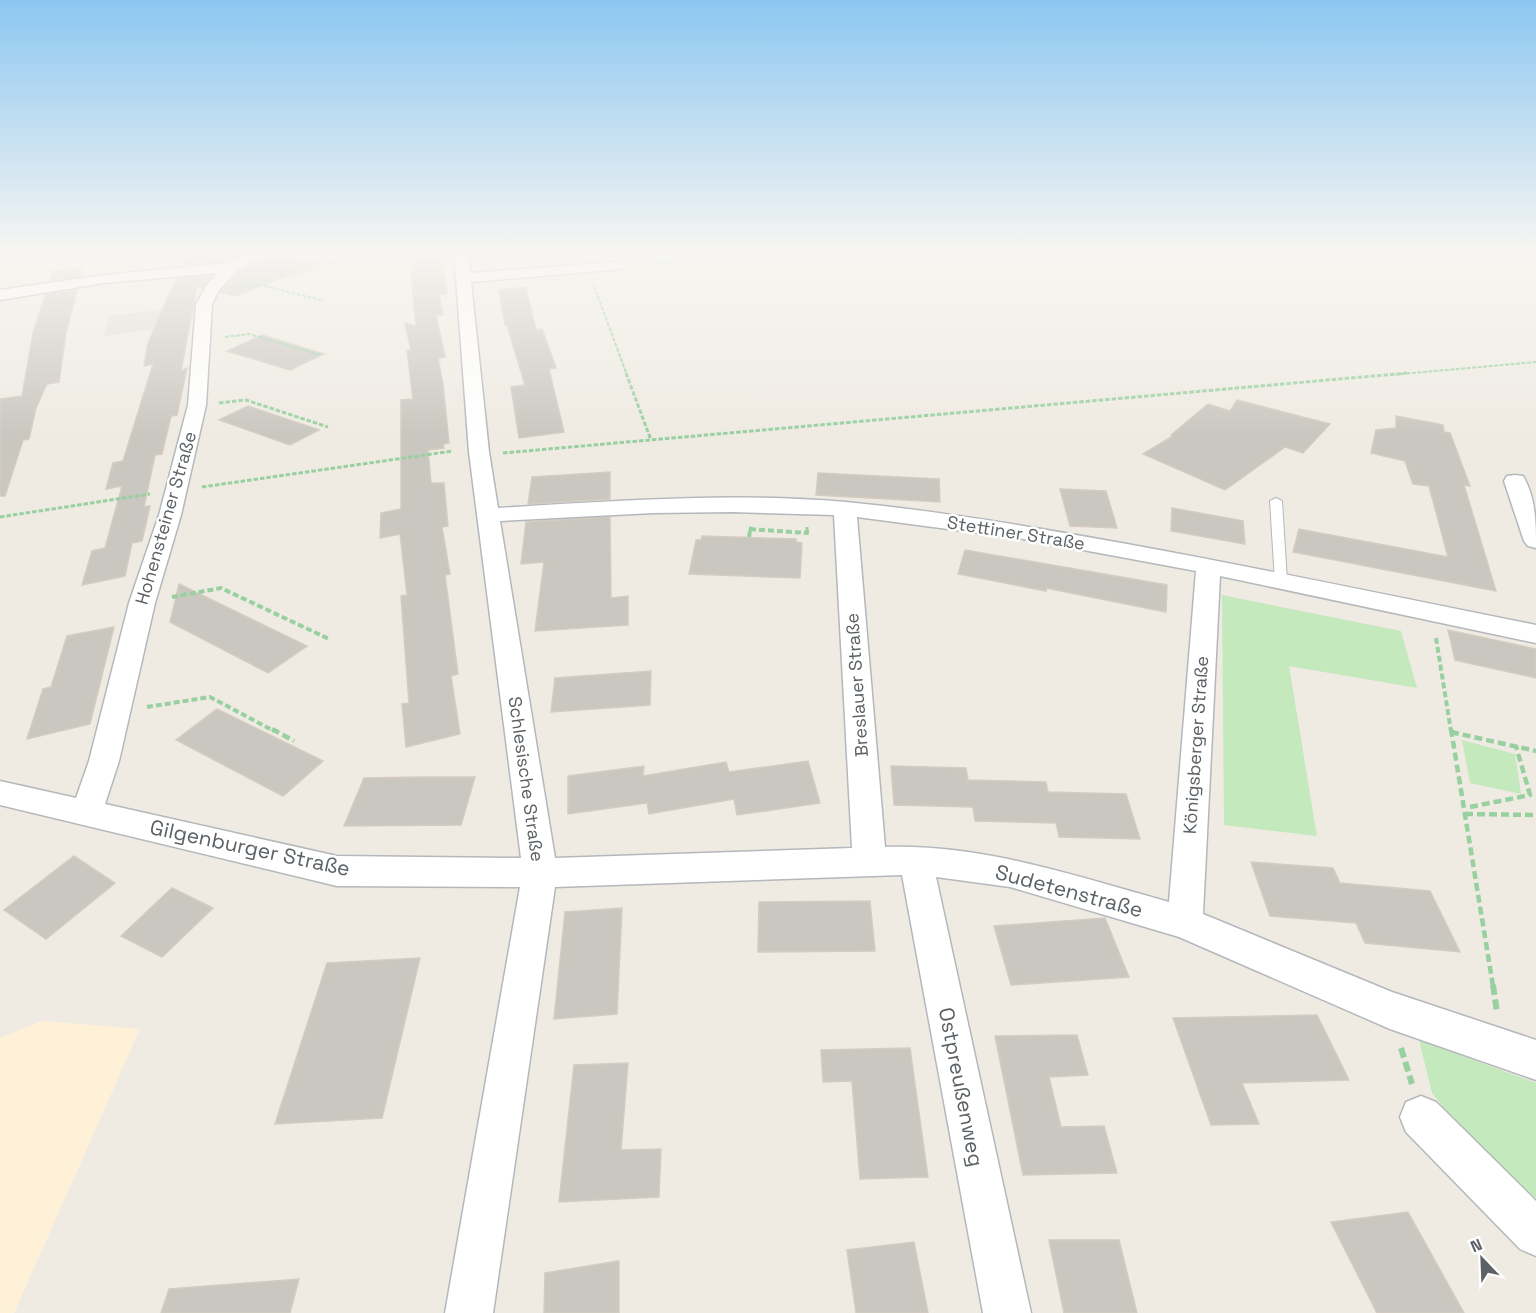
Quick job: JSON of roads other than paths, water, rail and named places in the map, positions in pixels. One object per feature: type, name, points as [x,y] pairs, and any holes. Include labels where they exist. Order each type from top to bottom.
[{"type":"street","name":"Hohensteiner Straße","points":[[87,812],[104,761],[142,603],[176,490],[197,405],[203,313]]},
{"type":"street","name":"Schlesische Straße","points":[[467,313],[479,452],[540,873],[469,1313]]},
{"type":"street","points":[[1515,481],[1536,541]]},
{"type":"street","name":"Stettiner Straße","points":[[488,515],[653,506],[732,505],[844,509],[1024,532],[1208,566],[1536,634]]},
{"type":"street","name":"Breslauer Straße","points":[[844,509],[868,861]]},
{"type":"street","name":"Königsberger Straße","points":[[1185,923],[1208,566]]},
{"type":"street","name":"Gilgenburger Straße","points":[[0,793],[337,871],[540,873]]},
{"type":"street","name":"Sudetenstraße","points":[[540,873],[916,860],[1010,872],[1185,923],[1390,1010],[1536,1060]]},
{"type":"street","name":"Ostpreußenweg","points":[[916,860],[1007,1313]]},
{"type":"street","points":[[1421,1117],[1536,1233]]},
{"type":"lane","points":[[1276,501],[1281,581]]}]
